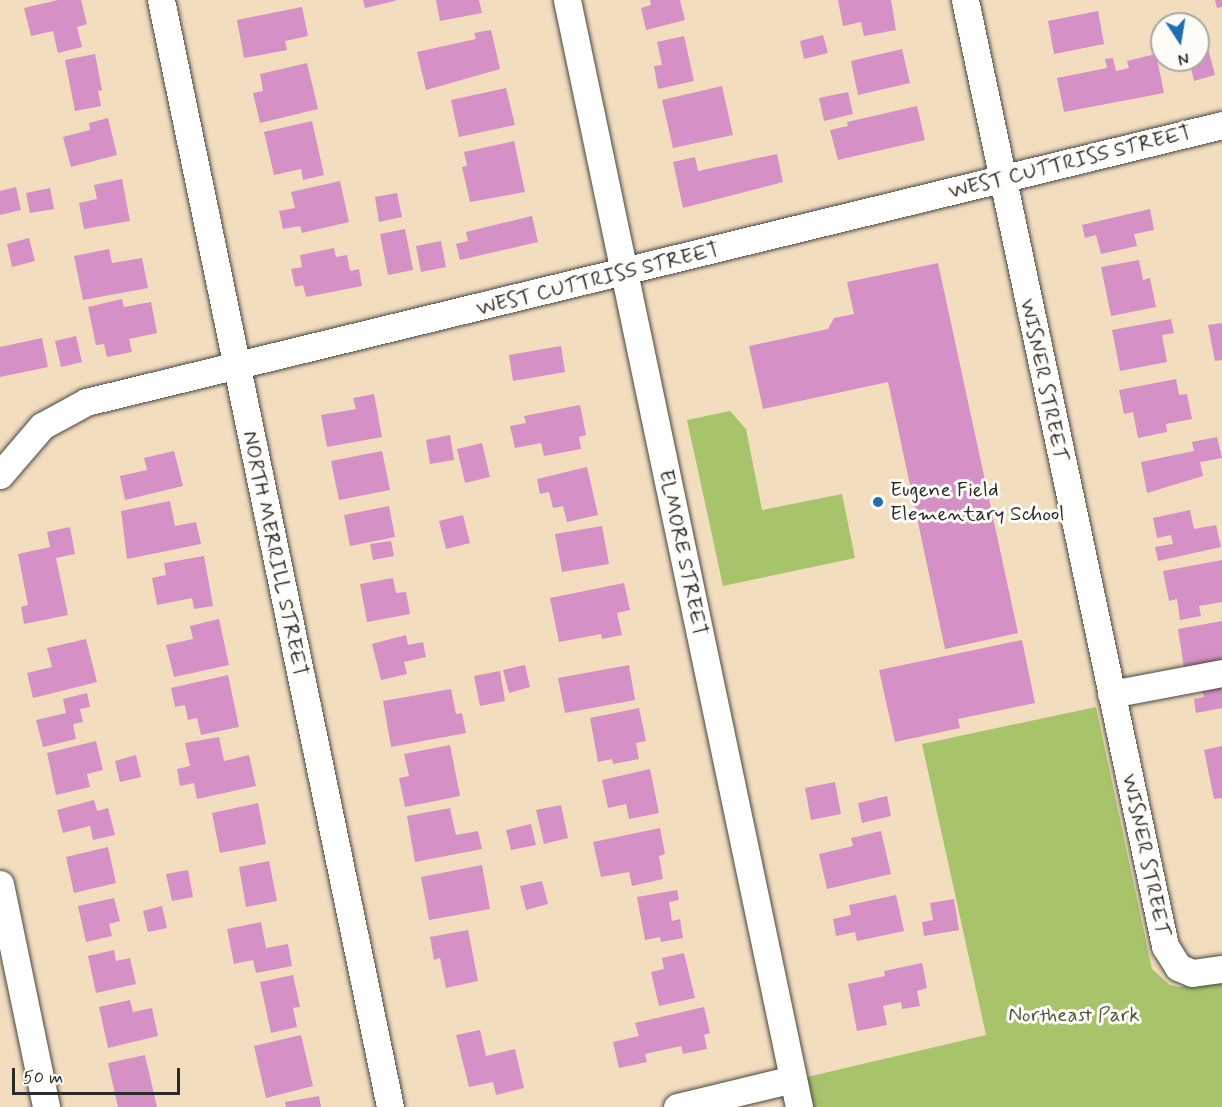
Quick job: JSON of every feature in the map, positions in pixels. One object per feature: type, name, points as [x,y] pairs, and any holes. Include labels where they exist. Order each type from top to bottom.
[{"type":"street","name":"NORTH MERRILL STREET","points":[[161,0],[390,1107]]},
{"type":"street","name":"ELMORE STREET","points":[[567,0],[799,1107]]},
{"type":"street","name":"WISNER STREET","points":[[965,0],[1165,946],[1178,967],[1192,973],[1222,969]]},
{"type":"street","name":"WEST CUTTRISS STREET","points":[[0,475],[42,426],[64,411],[86,402],[624,273],[1222,125]]},
{"type":"street","points":[[1112,694],[1222,673]]},
{"type":"street","points":[[0,884],[4,921],[46,1107]]},
{"type":"street","points":[[677,1107],[793,1079]]},
{"type":"green space","points":[[730,411],[746,429],[762,510],[842,494],[855,558],[723,586],[687,420]]},
{"type":"green space","name":"Northeast Park","points":[[1096,707],[1152,969],[1170,985],[1180,987],[1222,979],[1222,1107],[809,1107],[803,1078],[986,1035],[922,744]]},
{"type":"building","points":[[58,0],[81,0],[87,24],[77,27],[82,47],[58,53],[53,31],[31,36],[24,8]]},
{"type":"building","points":[[363,0],[395,0],[395,1],[365,8]]},
{"type":"building","points":[[436,0],[479,0],[482,13],[440,21]]},
{"type":"building","points":[[650,0],[680,0],[685,20],[646,30],[641,8],[651,5]]},
{"type":"building","points":[[838,0],[891,0],[896,30],[864,36],[861,22],[843,26]]},
{"type":"building","points":[[1215,0],[1222,0],[1222,7],[1217,8]]},
{"type":"building","points":[[302,7],[308,36],[285,41],[287,50],[244,58],[237,20]]},
{"type":"building","points":[[1098,11],[1104,44],[1054,54],[1048,21]]},
{"type":"building","points":[[491,30],[500,69],[426,90],[417,52],[476,39],[474,33]]},
{"type":"building","points":[[823,35],[828,53],[804,59],[800,41]]},
{"type":"building","points":[[684,36],[694,81],[658,89],[654,66],[662,65],[657,42]]},
{"type":"building","points":[[902,49],[910,83],[858,95],[851,61]]},
{"type":"building","points":[[95,54],[102,90],[98,91],[101,106],[75,111],[65,60]]},
{"type":"building","points":[[1150,55],[1150,72],[1160,72],[1164,93],[1064,112],[1057,78],[1107,68],[1105,59],[1113,58],[1116,71],[1129,68],[1127,61]]},
{"type":"building","points":[[1210,56],[1215,75],[1194,81],[1192,72],[1210,72]]},
{"type":"building","points":[[307,63],[318,109],[260,123],[253,93],[263,91],[260,74]]},
{"type":"building","points":[[722,86],[733,135],[673,148],[662,100]]},
{"type":"building","points":[[506,88],[515,125],[459,137],[451,100]]},
{"type":"building","points":[[848,92],[853,114],[824,121],[819,98]]},
{"type":"building","points":[[917,106],[925,140],[838,160],[830,130],[848,126],[847,122]]},
{"type":"building","points":[[108,118],[117,155],[71,167],[63,137],[90,130],[89,123]]},
{"type":"building","points":[[312,121],[324,175],[303,180],[301,169],[274,175],[264,132]]},
{"type":"building","points":[[514,141],[525,192],[470,202],[462,167],[467,166],[464,152]]},
{"type":"building","points":[[777,154],[783,182],[683,208],[673,162],[695,157],[698,171]]},
{"type":"building","points":[[122,179],[130,221],[84,229],[79,203],[97,199],[94,185]]},
{"type":"building","points":[[340,181],[349,222],[302,233],[300,226],[283,229],[279,211],[295,208],[291,192]]},
{"type":"building","points":[[16,187],[21,210],[0,215],[0,191]]},
{"type":"building","points":[[50,188],[54,209],[30,213],[26,193]]},
{"type":"building","points":[[397,193],[402,217],[379,222],[375,197]]},
{"type":"building","points":[[1150,209],[1154,230],[1134,234],[1137,246],[1101,254],[1096,235],[1085,238],[1082,225]]},
{"type":"building","points":[[532,216],[538,242],[460,260],[456,244],[468,241],[466,232]]},
{"type":"building","points":[[405,229],[413,270],[388,275],[380,234]]},
{"type":"building","points":[[29,238],[35,261],[12,267],[7,244]]},
{"type":"building","points":[[441,241],[446,267],[421,272],[416,246]]},
{"type":"building","points":[[334,248],[336,257],[347,255],[350,271],[359,269],[362,286],[306,297],[303,285],[295,287],[291,269],[302,267],[300,255]]},
{"type":"building","points":[[109,249],[112,263],[142,258],[148,288],[83,300],[74,256]]},
{"type":"building","points":[[1139,260],[1143,280],[1150,278],[1156,307],[1111,316],[1101,267]]},
{"type":"building","points":[[938,263],[1018,633],[945,649],[888,382],[763,409],[749,346],[828,329],[834,318],[854,314],[847,282]]},
{"type":"building","points":[[122,299],[124,307],[151,302],[157,333],[129,339],[132,352],[107,357],[104,344],[96,345],[88,307]]},
{"type":"building","points":[[1171,319],[1174,333],[1162,335],[1167,362],[1120,371],[1112,330]]},
{"type":"building","points":[[1222,323],[1222,360],[1215,361],[1208,325]]},
{"type":"building","points":[[76,336],[82,362],[61,367],[55,341]]},
{"type":"building","points":[[42,338],[48,367],[0,377],[0,347]]},
{"type":"building","points":[[561,346],[565,372],[513,381],[509,355]]},
{"type":"building","points":[[1176,379],[1179,395],[1187,394],[1192,419],[1166,424],[1167,432],[1138,438],[1133,412],[1124,414],[1119,390]]},
{"type":"building","points":[[374,394],[382,437],[327,447],[321,415],[356,409],[353,398]]},
{"type":"building","points":[[580,405],[586,435],[579,437],[581,449],[544,456],[541,443],[515,448],[510,426],[526,423],[524,416]]},
{"type":"building","points":[[450,435],[454,460],[430,464],[426,440]]},
{"type":"building","points":[[1217,437],[1222,458],[1200,462],[1203,476],[1147,493],[1141,462],[1194,451],[1192,442]]},
{"type":"building","points":[[482,443],[490,477],[465,483],[457,449]]},
{"type":"building","points":[[174,451],[183,486],[125,500],[120,476],[147,470],[144,458]]},
{"type":"building","points":[[382,451],[390,490],[339,500],[331,461]]},
{"type":"building","points":[[587,467],[598,515],[567,522],[563,506],[553,508],[549,492],[540,494],[537,479]]},
{"type":"building","points":[[170,501],[175,526],[196,522],[201,544],[127,559],[121,511]]},
{"type":"building","points":[[389,506],[395,537],[350,546],[344,515]]},
{"type":"building","points":[[1190,510],[1194,529],[1216,525],[1221,547],[1158,561],[1155,547],[1173,544],[1171,535],[1157,538],[1153,518]]},
{"type":"building","points":[[463,515],[470,543],[446,549],[439,521]]},
{"type":"building","points":[[602,526],[609,564],[562,572],[555,534]]},
{"type":"building","points":[[70,527],[75,554],[56,558],[68,615],[24,624],[21,607],[28,605],[18,554],[50,547],[47,532]]},
{"type":"building","points":[[391,541],[394,556],[373,560],[370,544]]},
{"type":"building","points":[[204,556],[213,606],[194,609],[192,598],[157,605],[152,578],[166,575],[164,563]]},
{"type":"building","points":[[1222,560],[1222,602],[1199,606],[1201,616],[1180,620],[1177,599],[1169,601],[1163,571]]},
{"type":"building","points":[[393,578],[396,593],[406,592],[410,614],[367,622],[360,584]]},
{"type":"building","points":[[624,583],[630,610],[617,613],[622,635],[602,639],[601,634],[559,642],[550,598]]},
{"type":"building","points":[[219,619],[229,665],[174,677],[166,645],[193,639],[190,626]]},
{"type":"building","points":[[1222,621],[1222,668],[1185,675],[1178,629]]},
{"type":"building","points":[[406,635],[408,645],[423,642],[426,657],[404,662],[407,674],[381,680],[372,644]]},
{"type":"building","points":[[86,639],[97,682],[33,698],[27,673],[52,667],[47,648]]},
{"type":"building","points":[[1022,640],[1035,703],[958,719],[960,728],[895,742],[879,670]]},
{"type":"building","points":[[525,665],[530,687],[509,693],[503,670]]},
{"type":"building","points":[[629,665],[635,700],[565,713],[558,678]]},
{"type":"building","points":[[500,671],[505,701],[480,706],[474,676]]},
{"type":"building","points":[[228,675],[239,727],[201,735],[197,718],[188,720],[185,705],[175,707],[171,688]]},
{"type":"building","points":[[1222,686],[1222,708],[1196,713],[1194,699],[1204,697],[1202,690]]},
{"type":"building","points":[[451,689],[456,714],[462,713],[466,733],[391,747],[383,701]]},
{"type":"building","points":[[87,693],[90,707],[80,709],[83,722],[73,724],[76,739],[43,747],[36,720],[66,713],[63,699]]},
{"type":"building","points":[[639,708],[646,741],[636,743],[639,759],[613,764],[612,759],[598,762],[590,718]]},
{"type":"building","points":[[219,737],[224,761],[249,755],[256,786],[197,799],[194,783],[180,786],[177,769],[190,766],[185,743]]},
{"type":"building","points":[[96,741],[103,770],[87,774],[90,787],[56,795],[47,753]]},
{"type":"building","points":[[450,745],[460,796],[405,807],[399,778],[409,776],[404,754]]},
{"type":"building","points":[[1222,746],[1222,798],[1214,799],[1204,750]]},
{"type":"building","points":[[136,755],[141,777],[120,782],[115,761]]},
{"type":"building","points":[[650,769],[659,813],[629,819],[626,804],[608,808],[602,780]]},
{"type":"building","points":[[835,782],[841,814],[811,820],[805,788]]},
{"type":"building","points":[[887,796],[891,816],[862,823],[858,803]]},
{"type":"building","points":[[94,800],[97,811],[108,808],[115,835],[93,840],[90,826],[63,833],[57,810]]},
{"type":"building","points":[[258,803],[266,844],[220,853],[212,813]]},
{"type":"building","points":[[561,805],[568,838],[544,844],[536,810]]},
{"type":"building","points":[[450,808],[456,835],[478,831],[482,849],[415,862],[407,816]]},
{"type":"building","points":[[531,824],[536,845],[511,850],[506,830]]},
{"type":"building","points":[[660,828],[665,854],[659,856],[663,879],[632,886],[629,872],[601,877],[593,842]]},
{"type":"building","points":[[881,831],[891,874],[827,889],[819,854],[853,846],[851,838]]},
{"type":"building","points":[[108,847],[116,883],[74,893],[66,857]]},
{"type":"building","points":[[269,861],[277,901],[246,907],[239,867]]},
{"type":"building","points":[[482,865],[490,909],[429,920],[421,877]]},
{"type":"building","points":[[188,870],[193,897],[172,901],[166,874]]},
{"type":"building","points":[[542,881],[548,904],[526,910],[520,886]]},
{"type":"building","points":[[677,890],[679,900],[669,902],[672,921],[680,919],[683,938],[661,942],[660,937],[645,940],[637,897]]},
{"type":"building","points":[[896,895],[904,931],[857,941],[855,932],[836,936],[833,919],[851,915],[849,905]]},
{"type":"building","points":[[114,898],[120,921],[109,924],[112,936],[86,942],[78,906]]},
{"type":"building","points":[[954,899],[959,930],[924,936],[922,922],[933,920],[930,903]]},
{"type":"building","points":[[162,906],[167,928],[148,932],[143,911]]},
{"type":"building","points":[[261,922],[266,948],[288,944],[292,966],[256,973],[253,960],[234,964],[227,929]]},
{"type":"building","points":[[468,930],[478,981],[446,988],[440,958],[434,960],[430,937]]},
{"type":"building","points":[[114,950],[116,961],[130,958],[136,984],[96,993],[88,956]]},
{"type":"building","points":[[684,953],[695,998],[659,1006],[651,972],[664,969],[662,958]]},
{"type":"building","points":[[922,963],[927,988],[917,991],[920,1006],[902,1009],[901,1002],[883,1006],[887,1025],[857,1031],[848,984],[885,976],[884,971]]},
{"type":"building","points":[[293,975],[300,1007],[293,1008],[297,1027],[271,1033],[260,982]]},
{"type":"building","points":[[130,1000],[133,1012],[152,1008],[158,1036],[108,1048],[99,1007]]},
{"type":"building","points":[[704,1007],[710,1033],[704,1035],[707,1049],[683,1054],[681,1046],[645,1054],[647,1062],[619,1068],[613,1042],[639,1036],[635,1023]]},
{"type":"building","points":[[480,1030],[486,1056],[515,1049],[524,1088],[496,1095],[493,1082],[469,1087],[456,1035]]},
{"type":"building","points":[[301,1035],[313,1086],[266,1098],[254,1046]]},
{"type":"building","points":[[145,1055],[157,1107],[118,1107],[108,1063]]},
{"type":"building","points":[[319,1096],[321,1107],[286,1107],[285,1102]]},
{"type":"place","name":"Eugene Field Elementary School","points":[[878,502]]}]
